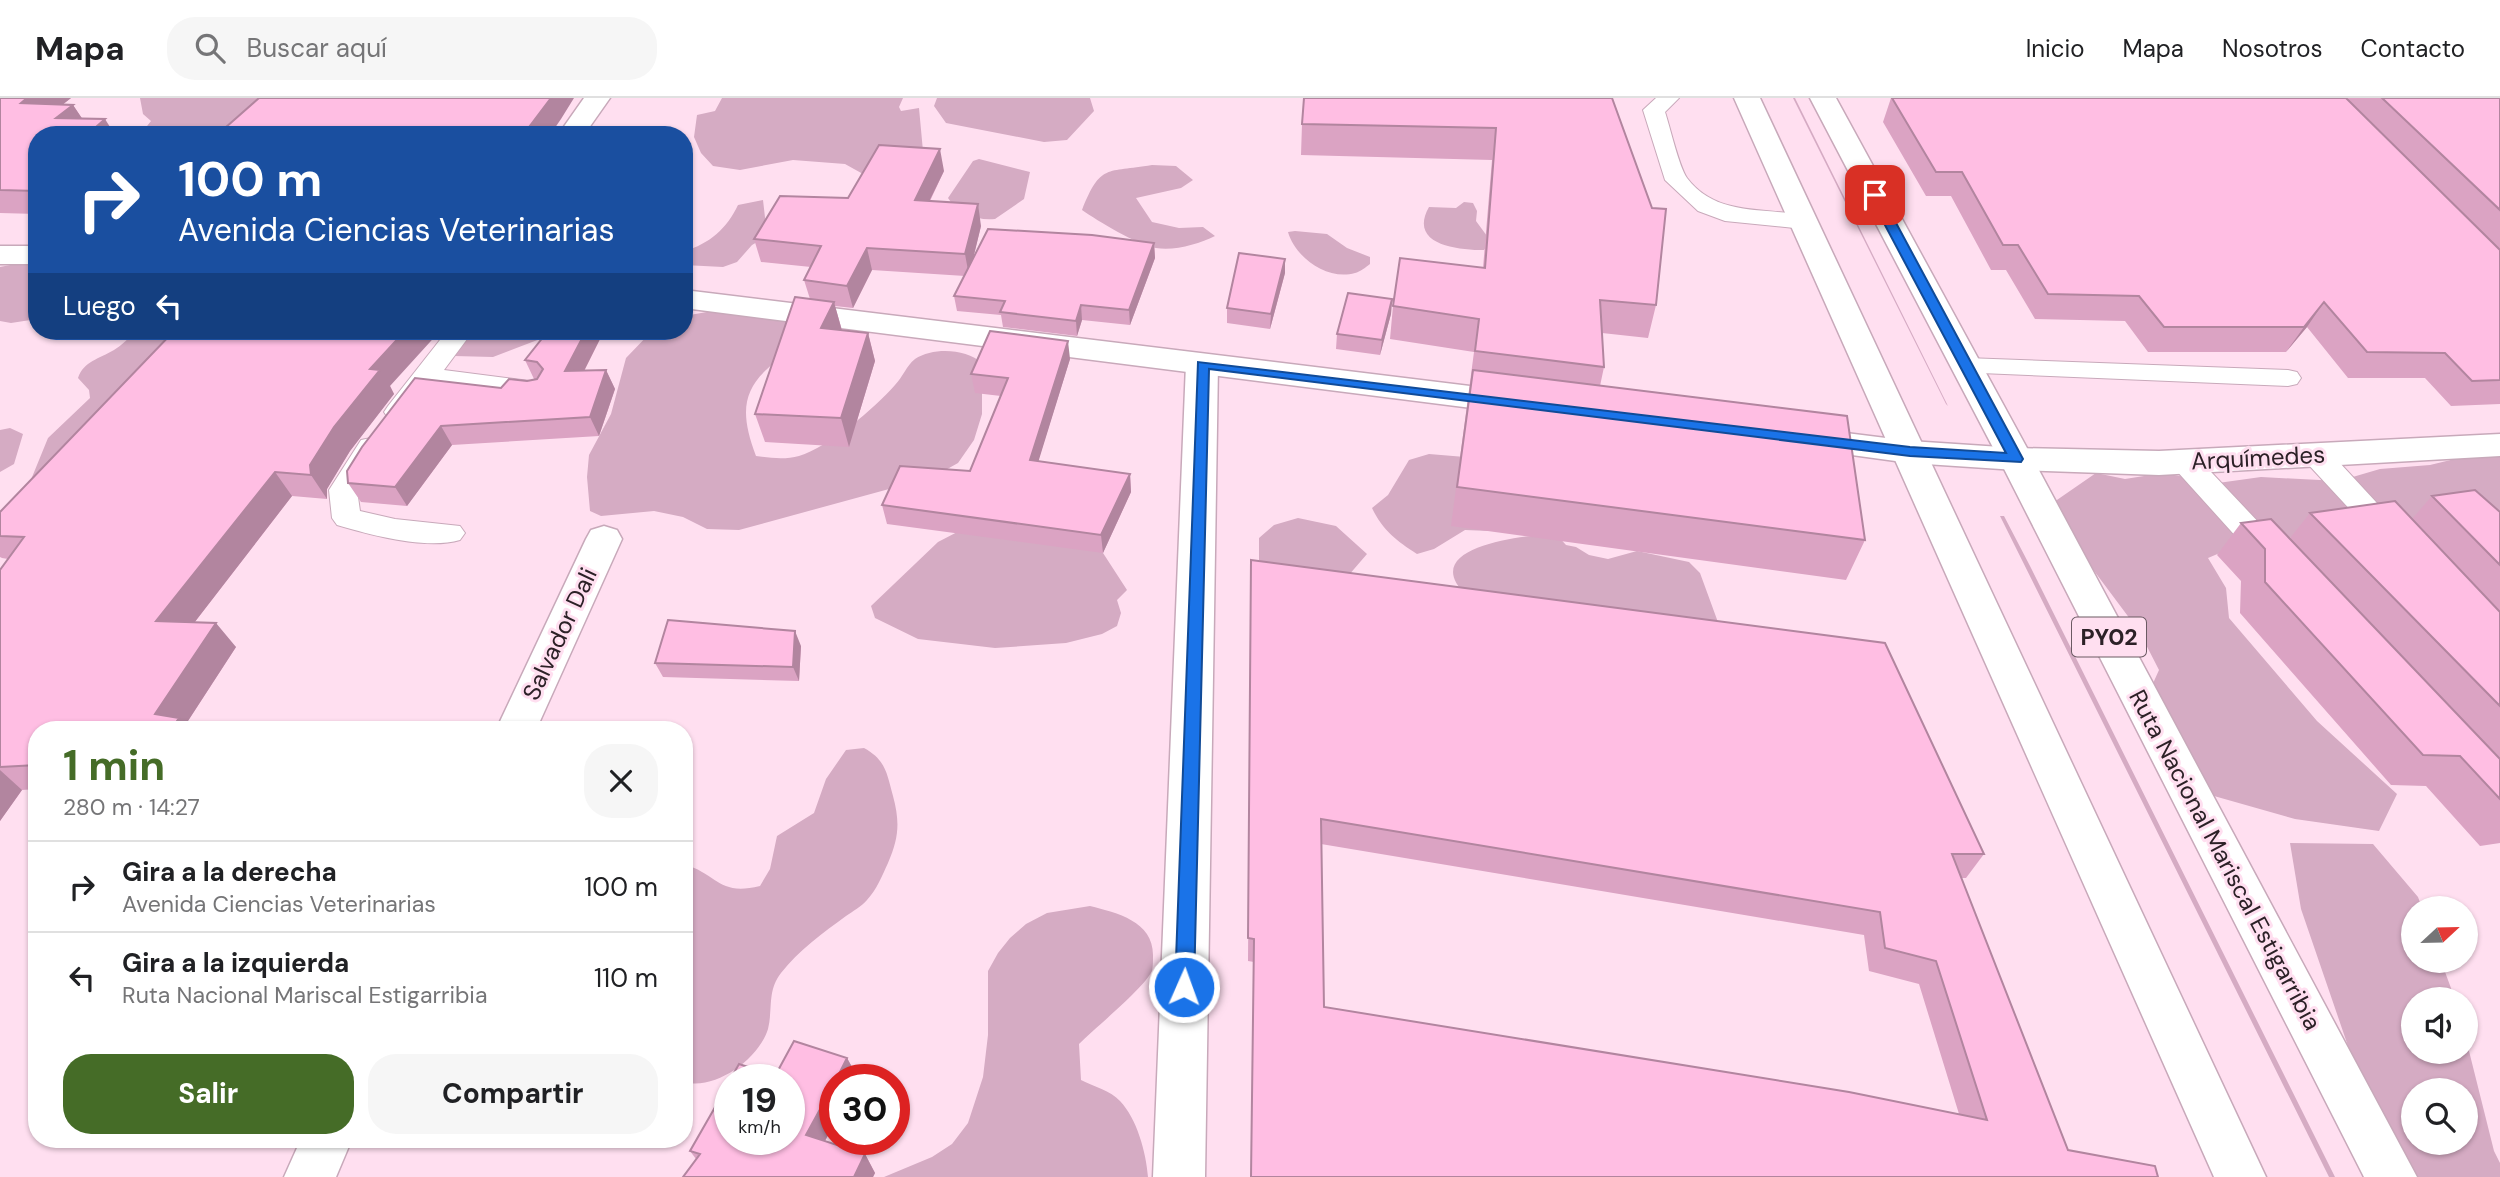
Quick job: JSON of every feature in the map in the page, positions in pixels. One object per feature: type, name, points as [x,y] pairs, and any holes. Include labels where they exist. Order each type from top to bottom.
[{"type":"main road","points":[[577,126],[597,98]]},
{"type":"main road","points":[[1747,98],[2241,1177]]},
{"type":"main road","name":"Ruta Nacional Mariscal Estigarribia","points":[[1823,98],[2016,459],[2391,1177]]},
{"type":"main road","points":[[0,255],[28,255]]},
{"type":"main road","points":[[693,300],[1549,407]]},
{"type":"main road","points":[[1179,1177],[1202,365]]},
{"type":"main road","name":"Arquímedes","points":[[1771,435],[1910,452],[2016,459],[2185,462],[2500,445]]},
{"type":"main road","name":"Salvador Dali","points":[[520,721],[604,539]]},
{"type":"main road","points":[[310,1177],[323,1148]]},
{"type":"lane","points":[[1669,98],[1654,110],[1676,180],[1706,206],[1725,214],[1804,222]]},
{"type":"lane","points":[[450,533],[395,529],[347,518],[343,490],[362,459],[453,340]]},
{"type":"lane","points":[[1966,366],[2288,378]]},
{"type":"lane","points":[[425,376],[537,390]]},
{"type":"lane","points":[[2316,455],[2408,554]]},
{"type":"lane","points":[[2185,462],[2289,573]]},
{"type":"shaded area","points":[[140,98],[351,98],[343,126],[147,126],[151,121],[143,114]]},
{"type":"shaded area","points":[[722,98],[903,98],[899,107],[901,111],[919,108],[924,162],[863,174],[845,164],[793,160],[740,170],[713,166],[701,153],[694,137],[697,115],[715,111]]},
{"type":"shaded area","points":[[937,98],[1090,98],[1094,111],[1067,140],[1044,142],[946,123],[934,106]]},
{"type":"shaded area","points":[[1795,98],[1948,406],[1946,404]]},
{"type":"shaded area","points":[[979,159],[1030,172],[1024,199],[995,219],[968,215],[948,198],[973,161]]},
{"type":"shaded area","points":[[1152,165],[1176,166],[1193,180],[1181,188],[1136,198],[1152,222],[1179,228],[1203,227],[1215,236],[1187,246],[1156,248],[1128,238],[1082,210],[1100,177],[1115,170]]},
{"type":"shaded area","points":[[763,200],[766,226],[771,234],[752,245],[737,262],[723,267],[693,265],[693,248],[717,234],[738,205]]},
{"type":"shaded area","points":[[1464,202],[1473,203],[1477,211],[1476,221],[1489,243],[1484,250],[1449,246],[1430,237],[1425,229],[1424,219],[1429,207],[1456,208]]},
{"type":"shaded area","points":[[1288,232],[1327,234],[1347,248],[1370,257],[1370,264],[1357,272],[1344,275],[1323,270],[1297,250]]},
{"type":"shaded area","points":[[28,262],[28,320],[11,323],[0,321],[0,267]]},
{"type":"shaded area","points":[[769,301],[797,304],[793,349],[765,371],[749,394],[746,420],[756,456],[794,457],[824,444],[876,405],[915,359],[940,351],[959,352],[982,363],[982,414],[974,440],[958,463],[933,477],[739,530],[707,529],[683,517],[654,511],[601,516],[590,511],[587,477],[589,455],[611,414],[626,358],[643,340],[693,340],[693,314]]},
{"type":"shaded area","points":[[126,340],[208,340],[28,487],[48,438],[90,398],[89,390],[78,378],[81,372],[88,364]]},
{"type":"shaded area","points":[[446,340],[537,340],[493,357],[454,356],[444,344]]},
{"type":"shaded area","points":[[10,428],[23,434],[14,464],[0,472],[0,430]]},
{"type":"shaded area","points":[[2488,451],[2500,451],[2500,530],[2310,535],[2241,544],[2208,558],[2226,588],[2229,618],[2317,721],[2397,794],[2379,831],[2295,819],[2214,796],[2150,690],[2159,670],[2139,631],[2074,544],[2054,502],[2096,473],[2125,479],[2163,473],[2218,483],[2261,477],[2339,481],[2380,469],[2430,465]]},
{"type":"shaded area","points":[[1429,454],[1465,457],[1490,531],[1465,530],[1434,549],[1417,554],[1391,535],[1372,508],[1388,495],[1409,460]]},
{"type":"shaded area","points":[[2000,516],[2004,516],[2030,566],[2335,1177],[2329,1177]]},
{"type":"shaded area","points":[[1298,518],[1336,526],[1367,554],[1348,576],[1300,585],[1259,560],[1259,538],[1274,525]]},
{"type":"shaded area","points":[[965,528],[1092,536],[1127,590],[1117,600],[1121,613],[1117,626],[1102,634],[1066,643],[995,648],[918,639],[875,618],[871,606],[938,542]]},
{"type":"shaded area","points":[[1556,534],[1566,545],[1576,547],[1589,555],[1608,559],[1637,551],[1689,562],[1700,573],[1719,625],[1467,596],[1454,579],[1454,565],[1464,555],[1481,547],[1522,537]]},
{"type":"shaded area","points":[[864,748],[877,757],[889,781],[897,814],[897,830],[888,863],[874,891],[865,902],[812,942],[781,973],[772,993],[768,1029],[755,1051],[742,1064],[714,1064],[714,1080],[693,1084],[693,868],[727,886],[760,886],[770,869],[777,836],[814,813],[826,779],[846,750]]},
{"type":"shaded area","points":[[2290,843],[2373,844],[2417,896],[2401,896],[2401,973],[2445,973],[2451,987],[2401,987],[2401,1064],[2472,1064],[2476,1078],[2401,1078],[2401,1153],[2348,1046],[2301,909]]},
{"type":"shaded area","points":[[1090,906],[1132,920],[1147,934],[1151,943],[1152,971],[1130,997],[1079,1044],[1081,1080],[1112,1094],[1126,1108],[1140,1136],[1148,1177],[884,1177],[932,1157],[952,1144],[968,1123],[983,1077],[988,1035],[988,971],[998,953],[1026,924],[1047,913]]},
{"type":"shaded area","points":[[2478,1087],[2494,1151],[2500,1163],[2500,1177],[2414,1177],[2402,1155],[2478,1155]]},
{"type":"building","points":[[0,98],[27,98],[21,103],[73,105],[56,118],[105,119],[97,126],[28,126],[28,191],[0,190]]},
{"type":"building","points":[[259,98],[551,98],[530,126],[227,126]]},
{"type":"building","points":[[1304,98],[1612,98],[1652,208],[1666,209],[1656,305],[1600,300],[1604,367],[1475,351],[1479,319],[1393,306],[1400,258],[1485,268],[1496,128],[1302,124]]},
{"type":"building","points":[[1892,98],[2346,98],[2500,250],[2500,380],[2472,381],[2445,353],[2367,352],[2324,302],[2304,327],[2164,327],[2139,296],[2048,294],[2018,245],[2003,245],[1962,172],[1936,172]]},
{"type":"building","points":[[2382,98],[2500,98],[2500,210]]},
{"type":"building","points":[[879,145],[940,149],[915,200],[978,204],[965,254],[867,248],[847,286],[804,280],[821,246],[754,239],[780,196],[848,198]]},
{"type":"building","points":[[988,229],[1092,235],[1154,243],[1129,310],[1081,305],[1076,321],[1000,312],[1005,301],[954,296]]},
{"type":"building","points":[[1239,253],[1285,259],[1271,314],[1227,308]]},
{"type":"building","points":[[1348,293],[1392,299],[1382,340],[1337,334]]},
{"type":"building","points":[[795,297],[834,302],[821,328],[868,333],[841,418],[755,414]]},
{"type":"building","points":[[990,331],[1068,341],[1030,460],[1130,474],[1101,535],[882,505],[900,466],[970,471],[1008,378],[971,374]]},
{"type":"building","points":[[165,340],[397,340],[370,369],[380,370],[334,427],[310,465],[311,475],[275,472],[156,621],[216,623],[155,714],[179,718],[177,721],[28,721],[28,765],[0,767],[0,570],[24,537],[0,536],[0,512]]},
{"type":"building","points":[[541,340],[581,340],[565,371],[606,370],[590,417],[441,426],[395,487],[348,483],[347,471],[362,447],[415,378],[501,388],[509,379],[537,379],[543,369],[537,362],[525,360]]},
{"type":"building","points":[[1473,370],[1847,416],[1865,540],[1457,487]]},
{"type":"building","points":[[2475,490],[2500,512],[2500,565],[2432,496]]},
{"type":"building","points":[[2395,501],[2500,612],[2500,706],[2310,513]]},
{"type":"building","points":[[2271,519],[2500,759],[2500,799],[2460,756],[2423,755],[2265,582],[2265,549],[2241,523]]},
{"type":"building","points":[[1251,560],[1885,643],[1984,854],[1952,854],[2068,1150],[2155,1166],[2158,1177],[1251,1177],[1254,939],[1248,938]],"holes":[[[1321,819],[1880,912],[1885,948],[1936,961],[1987,1120],[1849,1092],[1324,1007]]]},
{"type":"building","points":[[668,620],[795,631],[793,667],[655,663]]},
{"type":"building","points":[[794,1041],[847,1058],[844,1064],[819,1064],[819,1111],[806,1135],[819,1139],[819,1155],[865,1155],[854,1177],[683,1177],[700,1154],[690,1151],[714,1109],[714,1155],[805,1155],[805,1064],[782,1064]]},
{"type":"route","points":[[1184,987],[1202,365],[1910,452],[2016,459],[1875,195]]}]
